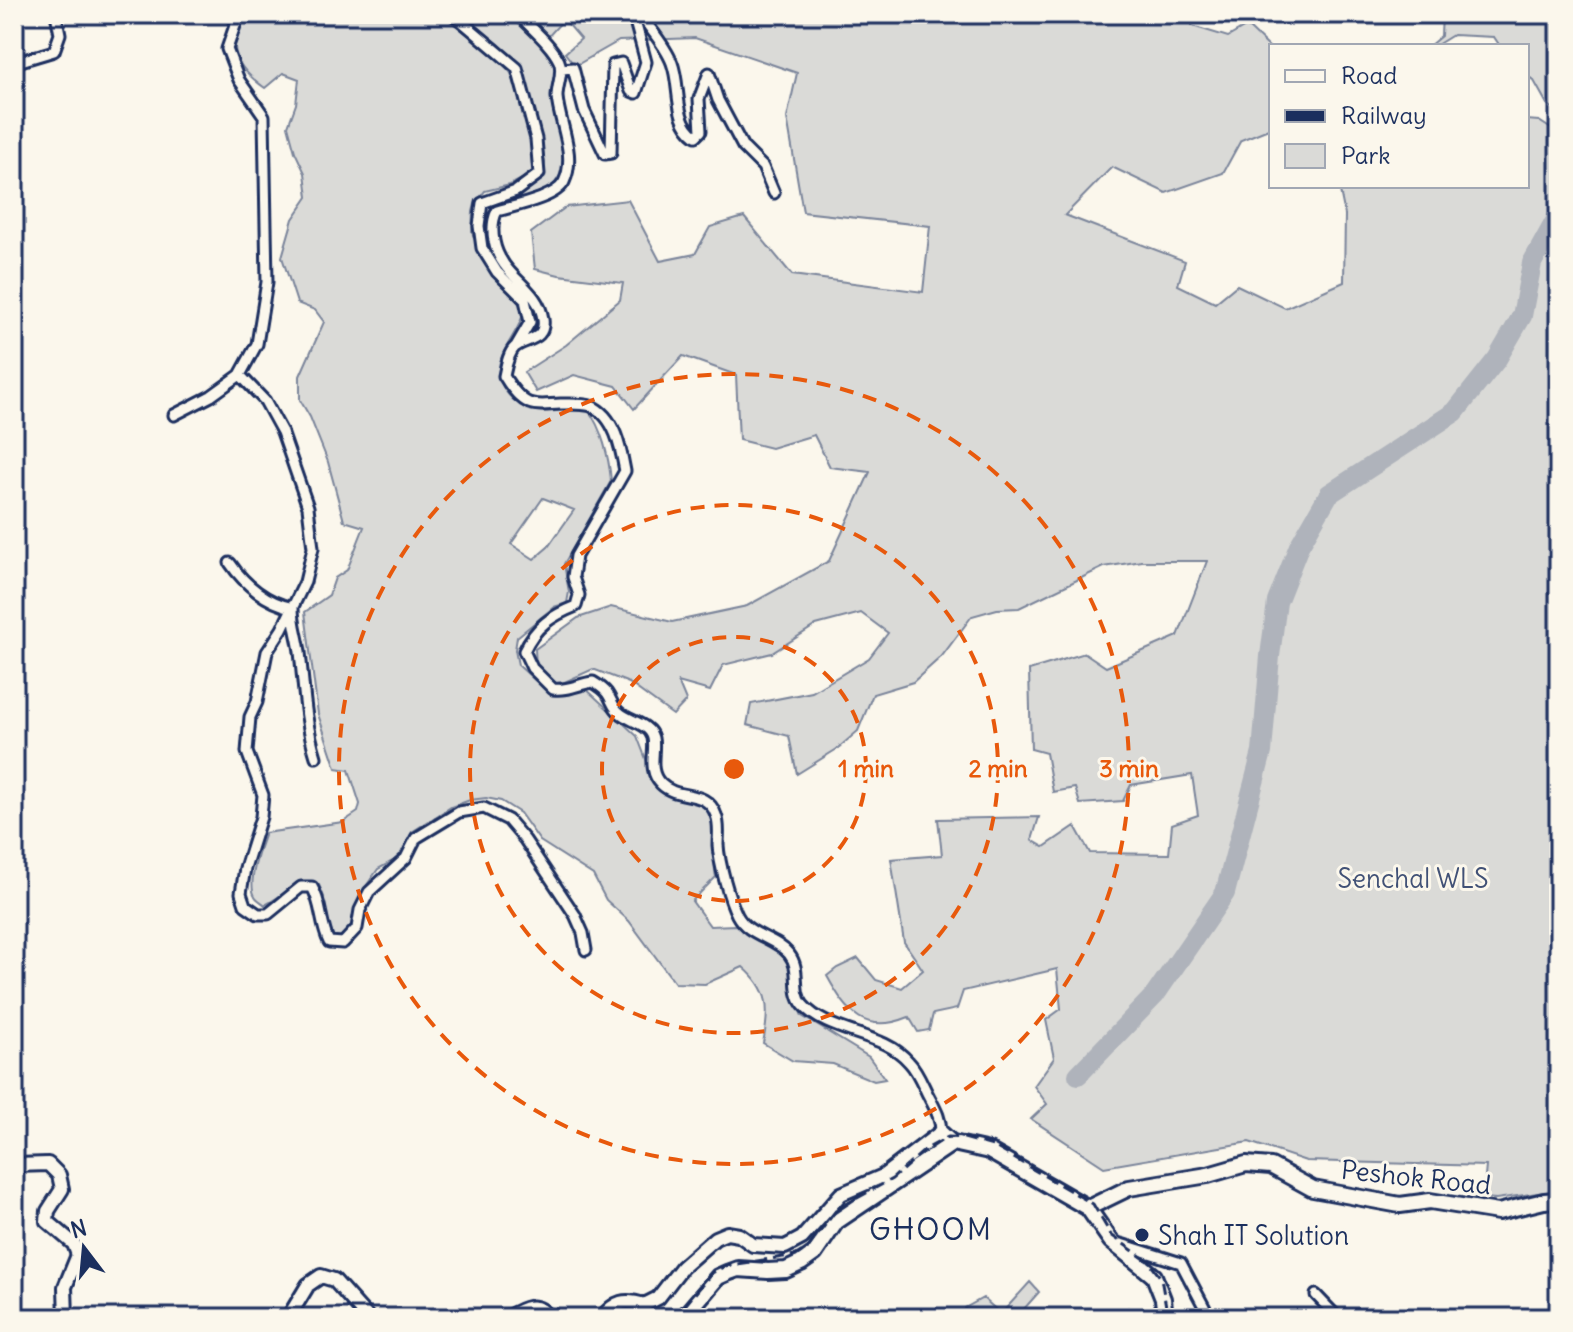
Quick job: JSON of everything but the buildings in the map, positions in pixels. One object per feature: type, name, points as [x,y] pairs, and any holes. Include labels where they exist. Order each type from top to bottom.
[{"type":"main road","points":[[602,1318],[617,1303],[628,1300],[644,1305],[658,1298],[682,1267],[715,1238],[727,1233],[739,1235],[753,1245],[785,1247],[793,1243],[802,1238],[841,1194],[883,1176],[941,1132],[953,1143],[989,1151],[1088,1208],[1111,1241],[1154,1276],[1163,1299],[1165,1318]]},
{"type":"main road","points":[[683,1318],[718,1277],[750,1269],[786,1270],[801,1263],[815,1253],[836,1222],[953,1143]]},
{"type":"main road","points":[[14,1162],[16,1165],[48,1164],[59,1175],[62,1189],[48,1211],[47,1221],[74,1244],[78,1255],[65,1287],[66,1318]]},
{"type":"main road","name":"Peshok Road","points":[[1088,1208],[1129,1188],[1208,1175],[1246,1164],[1271,1166],[1313,1189],[1400,1205],[1430,1201],[1498,1212],[1559,1200]]},
{"type":"main road","points":[[288,1318],[308,1285],[321,1276],[334,1280],[368,1318]]},
{"type":"main road","points":[[507,1318],[523,1308],[534,1306],[549,1318]]},
{"type":"main road","points":[[431,1318],[450,1318]]},
{"type":"street","points":[[47,14],[52,19],[55,14]]},
{"type":"street","points":[[14,63],[54,51],[60,34],[55,14]]},
{"type":"street","points":[[174,415],[211,396],[240,375],[257,344],[267,282],[264,116],[239,80],[227,49],[239,14]]},
{"type":"street","points":[[453,14],[517,68],[536,139],[539,174],[516,191],[482,203],[479,226],[482,248],[497,272],[525,300],[530,322],[507,361],[504,376],[527,403],[592,406],[605,417],[615,432],[625,471],[576,556],[573,577],[579,595],[576,606],[545,621],[531,636],[524,651],[532,668],[553,689],[568,691],[593,682],[606,691],[621,715],[647,729],[653,738],[652,764],[660,784],[675,792],[701,797],[710,803],[717,816],[723,871],[736,914],[746,928],[781,947],[790,956],[797,968],[798,998],[806,1009],[880,1043],[909,1061],[941,1121],[941,1132]]},
{"type":"street","points":[[516,346],[535,338],[542,330],[543,320],[539,306],[527,289],[507,272],[497,255],[492,219],[497,211],[554,192],[564,182],[567,159],[565,132],[557,100],[562,69],[558,58],[518,14]]},
{"type":"street","points":[[562,69],[573,68],[584,110],[605,154],[611,153],[613,65],[621,63],[631,91],[636,93],[646,62],[633,14]]},
{"type":"street","points":[[640,14],[672,63],[680,109],[689,132],[696,136],[701,131],[699,99],[709,73],[718,100],[743,147],[763,167],[774,193]]},
{"type":"street","points":[[240,375],[265,401],[282,432],[308,507],[313,548],[305,582],[267,652],[257,702],[250,717],[247,752],[263,795],[261,817],[245,868],[241,893],[245,905],[258,914],[268,914],[301,887],[312,887],[318,896],[320,920],[329,942],[343,943],[357,928],[360,910],[369,892],[406,858],[416,838],[459,812],[484,808],[508,820],[525,840],[575,915],[586,950]]},
{"type":"street","points":[[230,563],[238,575],[260,594],[282,606],[293,608]]},
{"type":"street","points":[[293,608],[307,729],[316,757]]},
{"type":"street","points":[[1111,1241],[1181,1263],[1210,1318]]},
{"type":"street","points":[[1316,1295],[1338,1318]]},
{"type":"green space","points":[[242,14],[441,14],[498,58],[511,73],[533,138],[534,173],[510,185],[485,191],[475,204],[472,232],[481,255],[497,281],[514,296],[524,311],[502,356],[499,375],[512,399],[529,409],[544,412],[588,410],[604,444],[611,481],[564,564],[569,592],[567,603],[554,607],[517,637],[515,650],[518,665],[550,694],[567,695],[583,686],[637,736],[656,785],[692,799],[707,810],[714,827],[716,877],[692,901],[710,926],[736,925],[783,955],[791,967],[795,998],[802,1016],[869,1057],[885,1079],[874,1081],[833,1064],[793,1061],[763,1043],[766,1001],[752,975],[743,967],[705,984],[675,983],[629,921],[606,900],[593,875],[540,841],[520,813],[501,801],[486,798],[470,800],[451,807],[412,832],[402,856],[378,869],[362,892],[354,925],[343,939],[331,936],[320,907],[324,897],[319,885],[298,885],[265,905],[255,896],[253,874],[265,833],[343,822],[358,812],[360,804],[349,770],[336,768],[318,714],[305,612],[329,595],[335,578],[347,570],[364,527],[344,521],[328,462],[300,400],[300,376],[324,322],[315,310],[297,303],[282,257],[293,219],[308,197],[305,173],[288,126],[296,104],[299,79],[283,73],[265,88],[255,80],[237,56],[235,38]],"holes":[[[543,498],[574,510],[548,547],[534,559],[511,544]]]},
{"type":"green space","points":[[460,14],[513,14],[548,51],[556,68],[552,95],[564,133],[562,173],[551,188],[496,208],[491,237],[500,265],[525,295],[537,317],[537,330],[531,335],[534,324],[512,283],[489,256],[483,219],[487,205],[518,194],[542,177],[545,163],[542,144],[520,67],[499,44]]},
{"type":"green space","name":"Senchal WLS","points":[[526,14],[1193,14],[1192,26],[1228,37],[1247,26],[1269,47],[1269,129],[1241,140],[1223,173],[1166,193],[1112,167],[1065,215],[1185,261],[1178,285],[1215,303],[1237,285],[1285,308],[1344,282],[1345,215],[1339,188],[1529,188],[1529,120],[1539,121],[1559,134],[1559,207],[1550,215],[1539,237],[1527,263],[1515,310],[1485,367],[1452,408],[1325,491],[1294,545],[1271,602],[1256,753],[1218,890],[1148,992],[1076,1072],[1073,1080],[1082,1079],[1158,997],[1228,894],[1267,752],[1280,601],[1332,497],[1458,414],[1501,361],[1525,316],[1536,264],[1559,222],[1559,1190],[1483,1198],[1486,1166],[1306,1161],[1249,1142],[1104,1167],[1031,1119],[1047,1104],[1034,1086],[1054,1058],[1046,1020],[1061,1009],[1057,969],[963,991],[957,1009],[933,1014],[929,1030],[918,1032],[909,1017],[881,1024],[859,1018],[842,1001],[827,976],[858,958],[876,980],[902,988],[923,970],[904,942],[891,859],[942,855],[938,819],[1039,817],[1032,840],[1044,847],[1075,826],[1090,853],[1169,854],[1172,824],[1198,815],[1192,775],[1131,785],[1123,801],[1080,804],[1075,788],[1053,792],[1046,753],[1031,749],[1029,670],[1085,653],[1106,667],[1178,636],[1207,561],[1142,561],[1104,567],[1019,608],[997,609],[972,616],[942,656],[913,682],[873,694],[858,731],[837,749],[797,774],[789,736],[747,725],[751,704],[812,692],[869,658],[888,633],[861,613],[816,625],[772,653],[723,665],[710,691],[678,682],[686,701],[673,715],[629,683],[593,669],[558,685],[536,666],[535,649],[578,618],[611,607],[672,622],[747,606],[829,561],[870,472],[830,467],[814,435],[771,448],[739,440],[736,375],[683,356],[634,409],[616,386],[574,375],[536,392],[524,372],[566,345],[620,300],[623,283],[535,269],[531,233],[566,207],[628,200],[660,261],[695,254],[710,227],[744,217],[792,275],[923,292],[930,226],[803,212],[787,118],[797,73],[695,38],[619,41],[575,66],[565,53],[581,39],[564,19],[546,39]]},
{"type":"green space","points":[[1442,14],[1559,14],[1559,113],[1547,104],[1533,79],[1529,78],[1529,44],[1499,44],[1494,37],[1453,35],[1438,44],[1431,44],[1441,36]]},
{"type":"green space","points":[[1030,1282],[1039,1292],[1016,1318],[968,1318],[965,1308],[983,1298],[1001,1314]]},
{"type":"waterway","points":[[1078,1075],[1155,995],[1225,893],[1262,752],[1277,602],[1299,546],[1329,494],[1455,412],[1497,359],[1522,316],[1532,263],[1559,214]]},
{"type":"waterway","points":[[1118,1318],[1128,1308]]},
{"type":"railway","points":[[669,1318],[683,1308],[712,1273],[725,1266],[796,1255],[808,1248],[837,1209],[892,1179],[926,1149],[948,1137],[993,1146],[1093,1204],[1111,1235],[1149,1262],[1161,1278],[1168,1318]]},
{"type":"place","name":"Shah IT Solution","points":[[1142,1235]]},
{"type":"district","name":"GHOOM","points":[[931,1229]]}]
